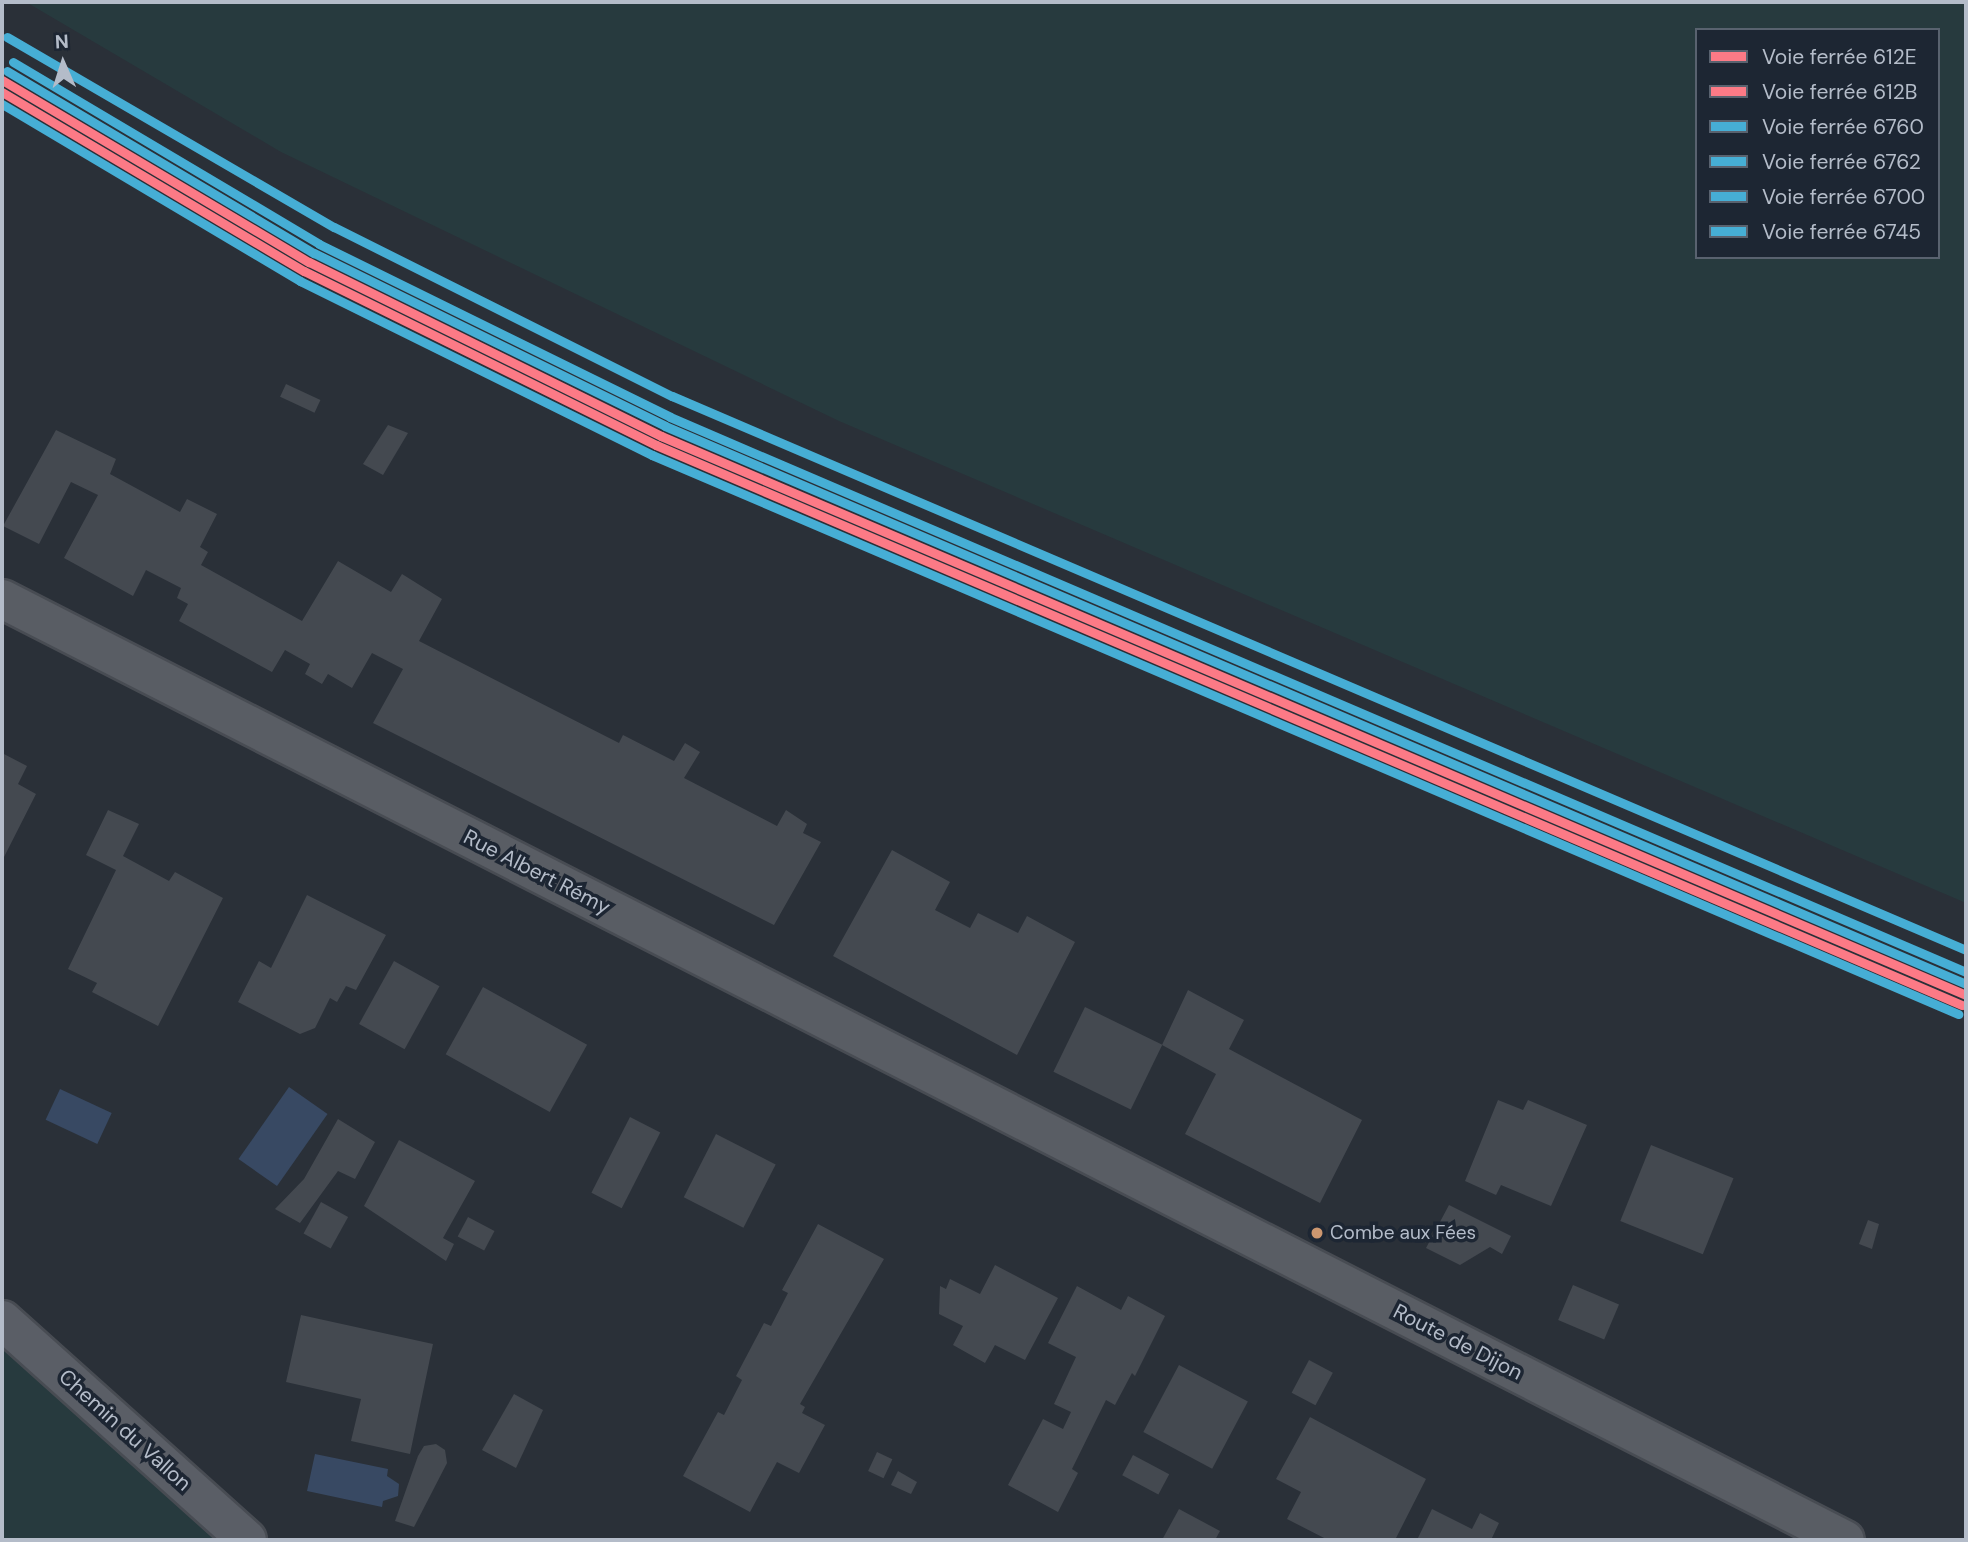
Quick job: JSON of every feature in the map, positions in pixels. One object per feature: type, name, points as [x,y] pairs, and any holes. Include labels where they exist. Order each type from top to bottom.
[{"type":"main road","name":"Rue Albert Rémy","points":[[2,599],[1071,1145]]},
{"type":"main road","name":"Route de Dijon","points":[[1071,1145],[1844,1540]]},
{"type":"street","name":"Chemin du Vallon","points":[[2,1320],[247,1540]]},
{"type":"green space","points":[[26,2],[1966,2],[1966,903],[839,421],[281,152]]},
{"type":"green space","points":[[2,1348],[220,1540],[2,1540]]},
{"type":"water","points":[[289,1087],[328,1114],[277,1186],[239,1159]]},
{"type":"water","points":[[60,1089],[112,1113],[97,1144],[46,1120]]},
{"type":"water","points":[[315,1454],[388,1469],[387,1476],[399,1484],[398,1496],[383,1501],[382,1507],[307,1491]]},
{"type":"building","points":[[286,384],[320,400],[315,413],[280,397]]},
{"type":"building","points":[[388,425],[408,433],[383,475],[363,464]]},
{"type":"building","points":[[56,430],[116,459],[110,474],[180,512],[187,499],[217,514],[200,547],[208,552],[201,565],[302,621],[338,561],[391,592],[402,574],[442,599],[419,641],[619,743],[623,735],[674,761],[685,743],[700,752],[684,778],[777,826],[786,810],[807,824],[803,833],[821,842],[774,925],[373,723],[403,669],[372,653],[352,688],[328,674],[322,684],[305,674],[310,664],[285,650],[272,672],[179,621],[188,604],[177,598],[181,588],[146,570],[133,596],[64,558],[98,495],[71,482],[39,544],[3,526]]},
{"type":"building","points":[[2,753],[27,766],[18,784],[36,794],[2,861]]},
{"type":"building","points":[[108,810],[139,824],[123,856],[169,881],[175,872],[223,898],[158,1026],[92,992],[97,983],[68,969],[116,870],[86,855]]},
{"type":"building","points":[[892,850],[950,882],[935,910],[970,928],[978,913],[1018,933],[1027,916],[1075,942],[1017,1055],[833,956]]},
{"type":"building","points":[[307,895],[386,935],[356,990],[346,986],[337,1002],[330,998],[315,1028],[300,1034],[238,1002],[259,961],[271,968]]},
{"type":"building","points":[[394,961],[439,986],[405,1049],[359,1024]]},
{"type":"building","points":[[483,987],[587,1045],[550,1112],[446,1054]]},
{"type":"building","points":[[1188,990],[1244,1020],[1229,1049],[1362,1120],[1320,1203],[1185,1134],[1216,1074],[1162,1045]]},
{"type":"building","points":[[1085,1007],[1162,1045],[1131,1109],[1053,1072]]},
{"type":"building","points":[[1498,1100],[1523,1110],[1528,1100],[1587,1125],[1551,1206],[1501,1185],[1496,1195],[1465,1181]]},
{"type":"building","points":[[630,1117],[660,1132],[622,1208],[591,1193]]},
{"type":"building","points":[[338,1119],[375,1142],[355,1179],[338,1171],[300,1223],[275,1209],[304,1179]]},
{"type":"building","points":[[716,1134],[776,1164],[743,1228],[684,1197]]},
{"type":"building","points":[[399,1140],[475,1181],[443,1238],[454,1244],[446,1261],[364,1206]]},
{"type":"building","points":[[1651,1145],[1734,1178],[1703,1254],[1620,1221]]},
{"type":"building","points":[[321,1202],[348,1217],[331,1249],[304,1233]]},
{"type":"building","points":[[1449,1205],[1511,1236],[1502,1254],[1490,1247],[1460,1265],[1426,1248]]},
{"type":"building","points":[[468,1217],[494,1231],[484,1251],[458,1236]]},
{"type":"building","points":[[1868,1220],[1879,1224],[1872,1249],[1859,1244]]},
{"type":"building","points":[[818,1224],[884,1259],[800,1404],[805,1407],[802,1413],[825,1425],[799,1473],[777,1462],[750,1512],[683,1476],[718,1412],[724,1415],[742,1380],[736,1376],[764,1323],[771,1326],[788,1293],[782,1290]]},
{"type":"building","points":[[995,1265],[1058,1298],[1025,1360],[995,1345],[985,1363],[953,1345],[963,1326],[939,1314],[940,1286],[946,1289],[950,1279],[980,1294]]},
{"type":"building","points":[[1573,1285],[1619,1305],[1604,1340],[1558,1320]]},
{"type":"building","points":[[1077,1286],[1121,1310],[1128,1296],[1165,1316],[1135,1376],[1132,1373],[1115,1405],[1106,1400],[1072,1469],[1078,1473],[1058,1512],[1008,1485],[1043,1419],[1063,1429],[1071,1412],[1054,1404],[1076,1357],[1048,1343]]},
{"type":"building","points":[[301,1315],[433,1344],[410,1454],[351,1441],[361,1399],[286,1382]]},
{"type":"building","points":[[1309,1360],[1333,1373],[1315,1405],[1292,1393]]},
{"type":"building","points":[[1179,1365],[1248,1402],[1212,1469],[1143,1432]]},
{"type":"building","points":[[514,1394],[543,1410],[516,1468],[482,1450]]},
{"type":"building","points":[[1310,1417],[1426,1479],[1395,1540],[1328,1540],[1287,1519],[1301,1492],[1276,1479]]},
{"type":"building","points":[[436,1444],[445,1450],[447,1463],[414,1527],[395,1521],[418,1456],[424,1446]]},
{"type":"building","points":[[877,1452],[892,1459],[884,1478],[868,1471]]},
{"type":"building","points":[[1133,1455],[1169,1474],[1158,1495],[1122,1475]]},
{"type":"building","points":[[898,1471],[917,1482],[911,1494],[891,1485]]},
{"type":"building","points":[[1179,1509],[1220,1531],[1215,1540],[1162,1540]]},
{"type":"building","points":[[1432,1509],[1472,1529],[1480,1513],[1499,1523],[1491,1540],[1417,1540]]},
{"type":"rail line","name":"6745","points":[[7,37],[334,227],[672,396],[1966,950]]},
{"type":"rail line","name":"6700","points":[[13,62],[319,244],[670,417],[1966,972]]},
{"type":"rail line","name":"6760","points":[[7,71],[314,253],[665,426],[1966,984]]},
{"type":"rail line","name":"612E","points":[[2,80],[309,262],[661,436],[1966,995]]},
{"type":"rail line","name":"612B","points":[[2,92],[304,271],[656,445],[1962,1005]]},
{"type":"rail line","name":"6762","points":[[2,104],[300,281],[652,455],[1958,1014]]},
{"type":"place","name":"Combe aux Fées","points":[[1317,1233]]}]
